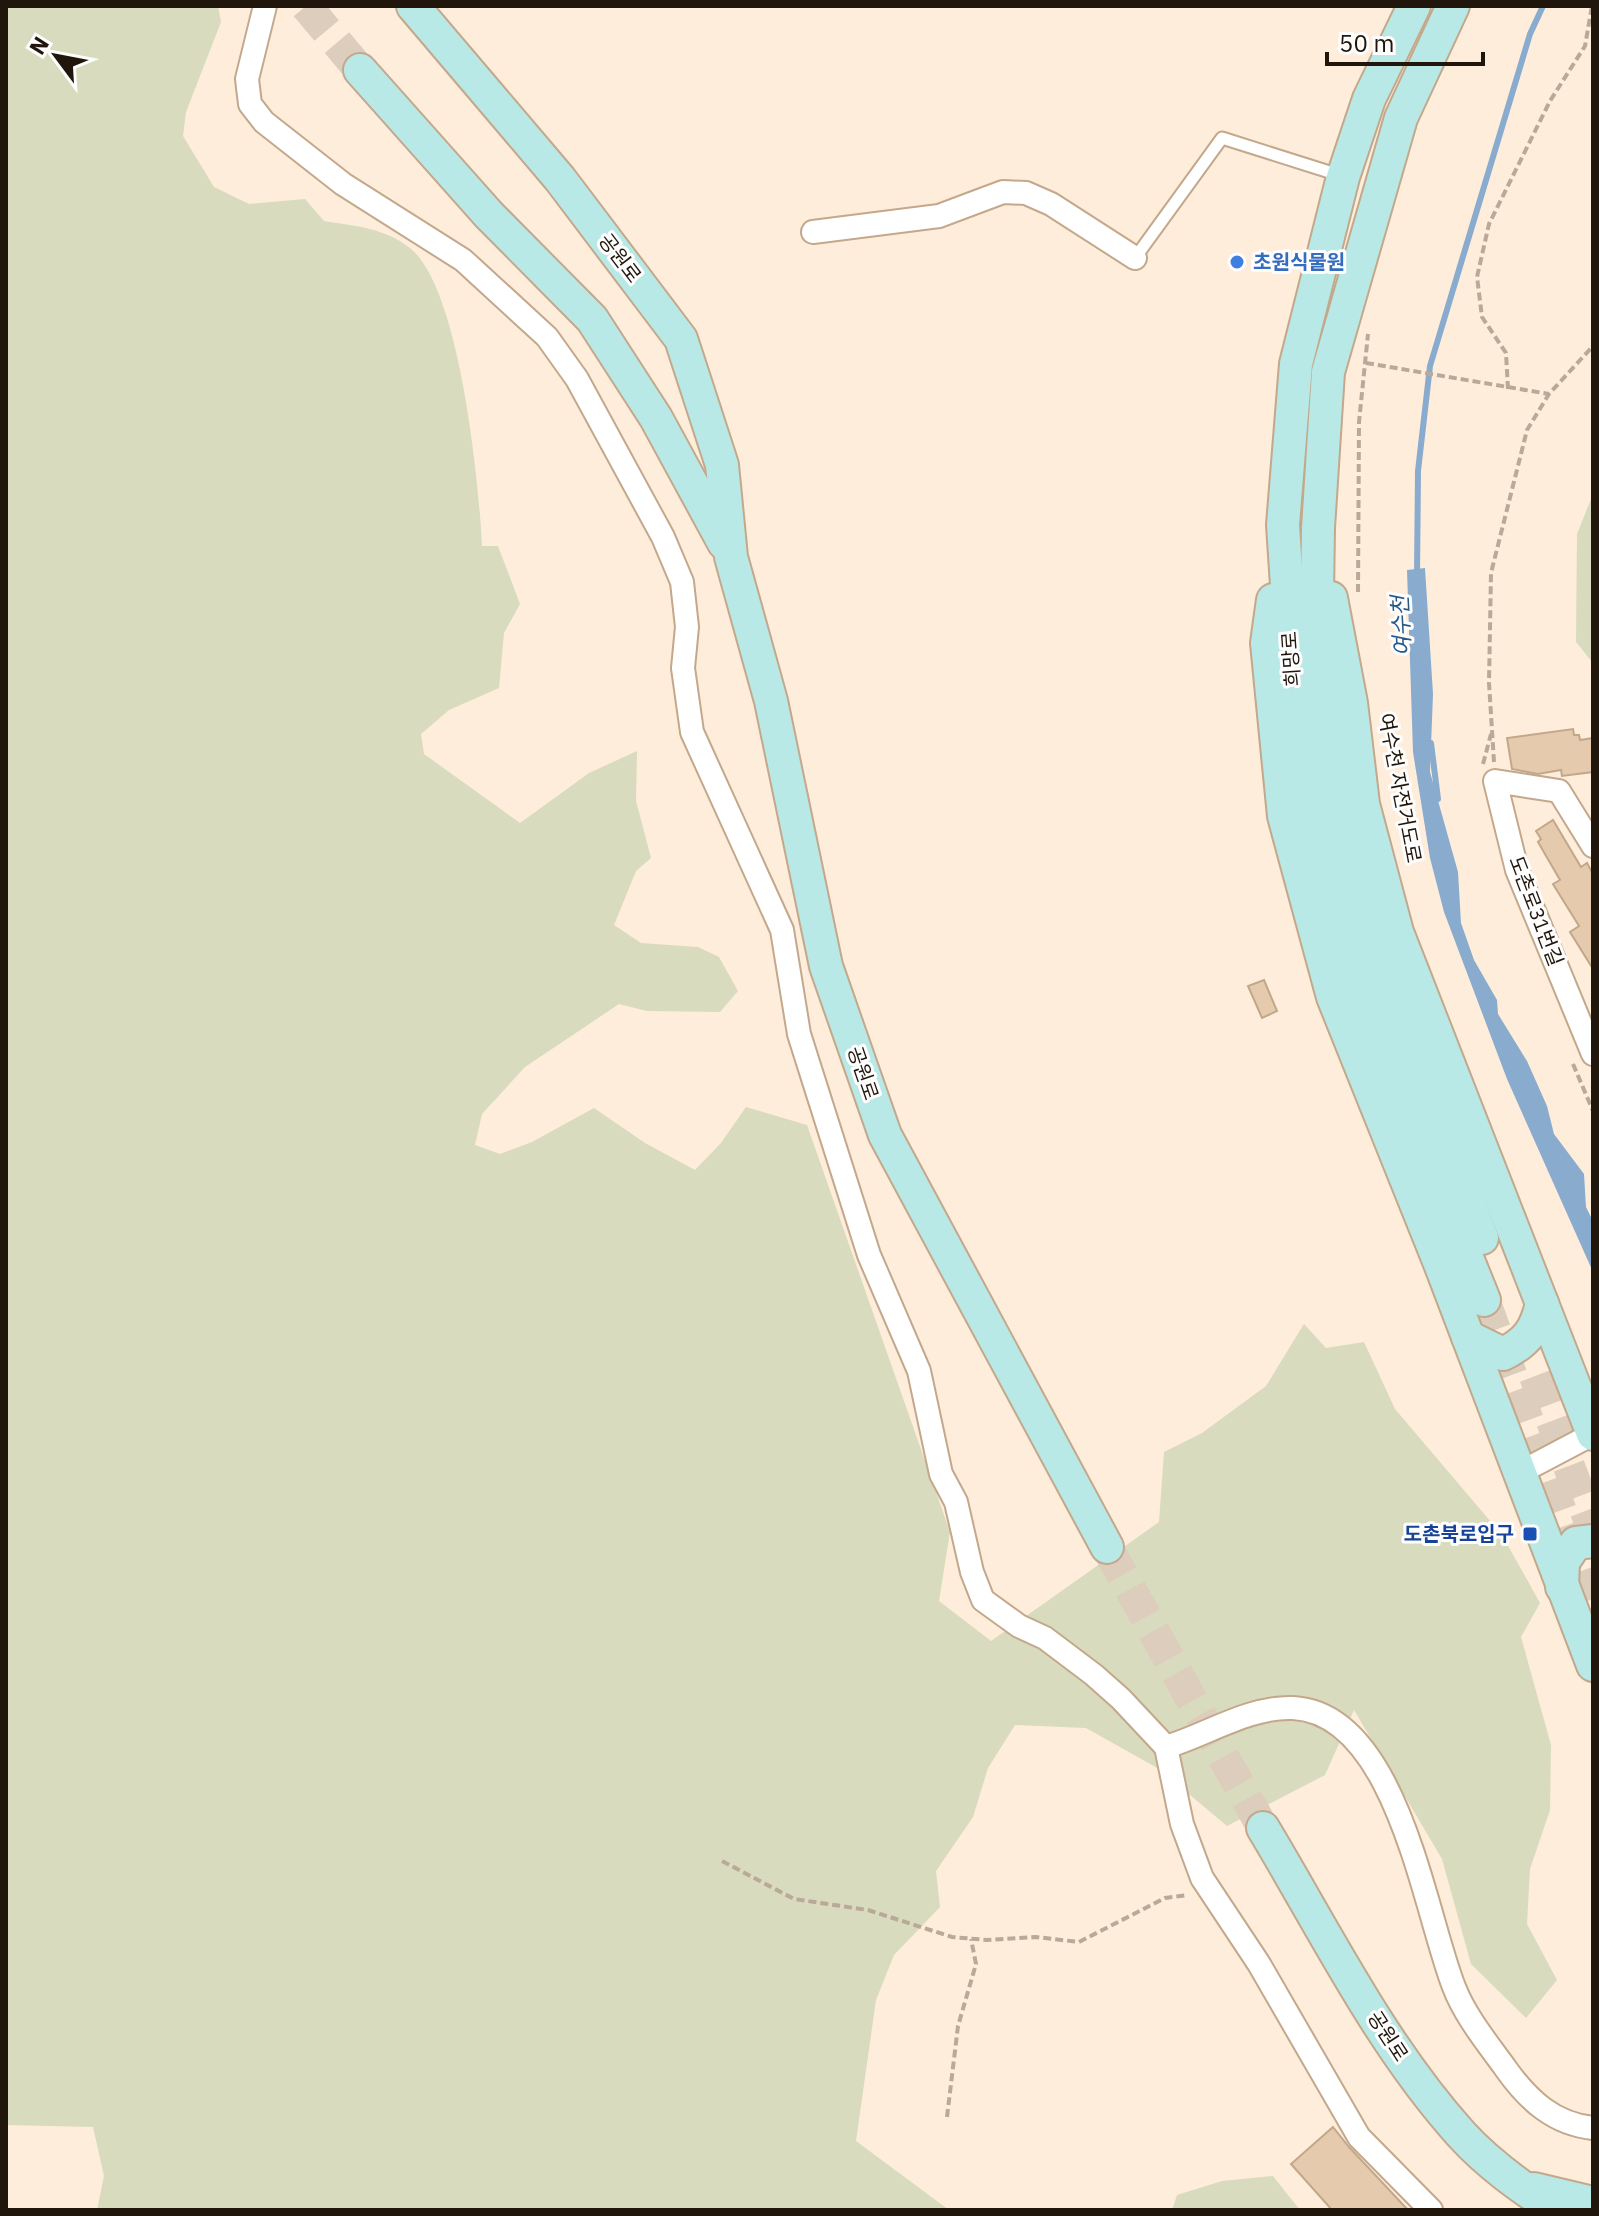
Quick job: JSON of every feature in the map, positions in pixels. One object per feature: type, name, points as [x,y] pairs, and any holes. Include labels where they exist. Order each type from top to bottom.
[{"type":"main road","name":"공원로","points":[[413,6],[560,179],[681,339],[722,465],[731,557],[771,701],[826,966],[885,1135],[1107,1547]]},
{"type":"main road","name":"희망로","points":[[1414,6],[1369,99],[1343,177],[1296,364],[1283,525],[1296,721],[1313,826],[1340,927],[1371,1019],[1494,1297],[1364,920],[1321,718],[1316,663],[1318,528],[1328,372],[1401,118],[1453,6]]},
{"type":"main road","name":"공원로","points":[[360,70],[489,215],[592,319],[656,418],[731,557]]},
{"type":"main road","points":[[1283,525],[1267,643],[1284,816],[1333,997],[1468,1337],[1593,1665]]},
{"type":"main road","points":[[1318,528],[1351,703],[1363,804],[1397,932],[1593,1434]]},
{"type":"main road","points":[[1468,1337],[1503,1354],[1520,1346],[1536,1328],[1542,1303]]},
{"type":"main road","points":[[1562,1587],[1563,1562],[1576,1543],[1593,1541]]},
{"type":"main road","name":"공원로","points":[[1263,1828],[1395,2051],[1462,2135],[1516,2184],[1556,2210]]},
{"type":"main road","points":[[1516,2184],[1593,2203]]},
{"type":"main road","points":[[1516,2184],[1544,2210]]},
{"type":"street","points":[[265,6],[247,79],[250,104],[264,122],[343,184],[463,260],[547,337],[577,379],[663,537],[682,582],[687,627],[683,668],[692,732],[782,930],[799,1034],[869,1255],[919,1371],[941,1474],[956,1502],[972,1572],[983,1600],[1019,1626],[1045,1638],[1094,1675],[1166,1747],[1182,1824],[1210,1891],[1259,1964],[1359,2137],[1431,2210]]},
{"type":"street","points":[[813,232],[939,216],[1003,192],[1026,193],[1051,204],[1135,258]]},
{"type":"street","points":[[1495,781],[1559,791],[1593,846]]},
{"type":"street","name":"도촌로31번길","points":[[1495,781],[1517,870],[1593,1054]]},
{"type":"street","points":[[1519,1473],[1593,1434]]},
{"type":"street","points":[[1166,1747],[1266,1710],[1294,1708],[1325,1716],[1347,1732],[1391,1790],[1456,1992],[1521,2090],[1542,2110],[1575,2126],[1593,2128]]},
{"type":"lane","points":[[1135,258],[1222,138],[1343,177]]},
{"type":"path","points":[[1508,389],[1506,353],[1482,317],[1477,277],[1489,224],[1550,101],[1585,46],[1592,6]]},
{"type":"path","points":[[1358,601],[1359,422],[1371,324]]},
{"type":"path","points":[[1495,781],[1489,683],[1491,573],[1527,430],[1549,394],[1593,346]]},
{"type":"path","points":[[1365,363],[1549,394]]},
{"type":"path","points":[[722,1861],[794,1899],[868,1910],[910,1927],[971,1939],[1036,1937],[1079,1942],[1165,1898],[1210,1891]]},
{"type":"path","points":[[947,2117],[958,2026],[976,1964],[971,1939]]},
{"type":"green space","points":[[6,6],[218,6],[221,22],[186,112],[183,136],[214,187],[249,204],[305,199],[324,221],[369,229],[400,241],[410,248],[427,270],[442,302],[464,388],[477,478],[482,546],[498,546],[520,604],[504,633],[499,688],[449,710],[421,734],[424,754],[520,823],[589,773],[637,751],[636,801],[651,858],[636,871],[614,925],[641,943],[698,947],[719,957],[738,991],[720,1012],[647,1011],[619,1004],[525,1067],[482,1114],[475,1145],[500,1154],[532,1142],[594,1108],[645,1143],[695,1170],[721,1143],[746,1107],[807,1125],[950,1532],[939,1601],[991,1641],[1159,1522],[1164,1452],[1202,1433],[1266,1386],[1304,1324],[1326,1348],[1364,1342],[1395,1409],[1502,1535],[1540,1603],[1521,1637],[1551,1745],[1550,1810],[1530,1869],[1527,1924],[1557,1980],[1526,2018],[1471,1964],[1442,1859],[1354,1710],[1325,1775],[1227,1826],[1159,1769],[1086,1728],[1015,1725],[988,1768],[973,1817],[936,1871],[940,1907],[894,1955],[876,2000],[856,2141],[949,2210],[97,2210],[104,2176],[93,2127],[6,2125]]},
{"type":"green space","points":[[1593,494],[1593,663],[1576,642],[1577,534]]},
{"type":"green space","points":[[1273,2176],[1300,2210],[1172,2210],[1177,2195],[1222,2181]]},
{"type":"water","points":[[1425,568],[1433,694],[1430,772],[1458,872],[1461,923],[1474,960],[1497,1000],[1498,1014],[1527,1061],[1547,1106],[1554,1134],[1584,1174],[1586,1207],[1593,1221],[1593,1272],[1507,1079],[1444,912],[1430,858],[1413,752],[1407,570]]},
{"type":"building","points":[[1573,729],[1580,740],[1593,738],[1593,772],[1562,776],[1561,770],[1538,774],[1512,769],[1507,738]]},
{"type":"building","points":[[1553,820],[1581,867],[1587,863],[1593,874],[1593,969],[1570,932],[1579,926],[1553,884],[1560,880],[1538,842],[1541,839],[1536,831]]},
{"type":"building","points":[[1264,980],[1277,1011],[1262,1018],[1248,986]]},
{"type":"building","points":[[1333,2127],[1408,2210],[1332,2210],[1291,2164]]},
{"type":"waterway","name":"여수천","points":[[1417,576],[1418,471],[1430,366],[1530,34],[1543,6]]},
{"type":"waterway","name":"여수천","points":[[1431,743],[1438,799]]},
{"type":"tunnel","points":[[306,6],[360,70]]},
{"type":"tunnel","points":[[1484,1300],[1593,1599]]},
{"type":"tunnel","points":[[1535,1376],[1593,1530]]},
{"type":"tunnel","points":[[1107,1547],[1263,1828]]},
{"type":"place","name":"초원식물원","points":[[1237,262]]},
{"type":"place","name":"도촌북로입구","points":[[1530,1534]]}]
